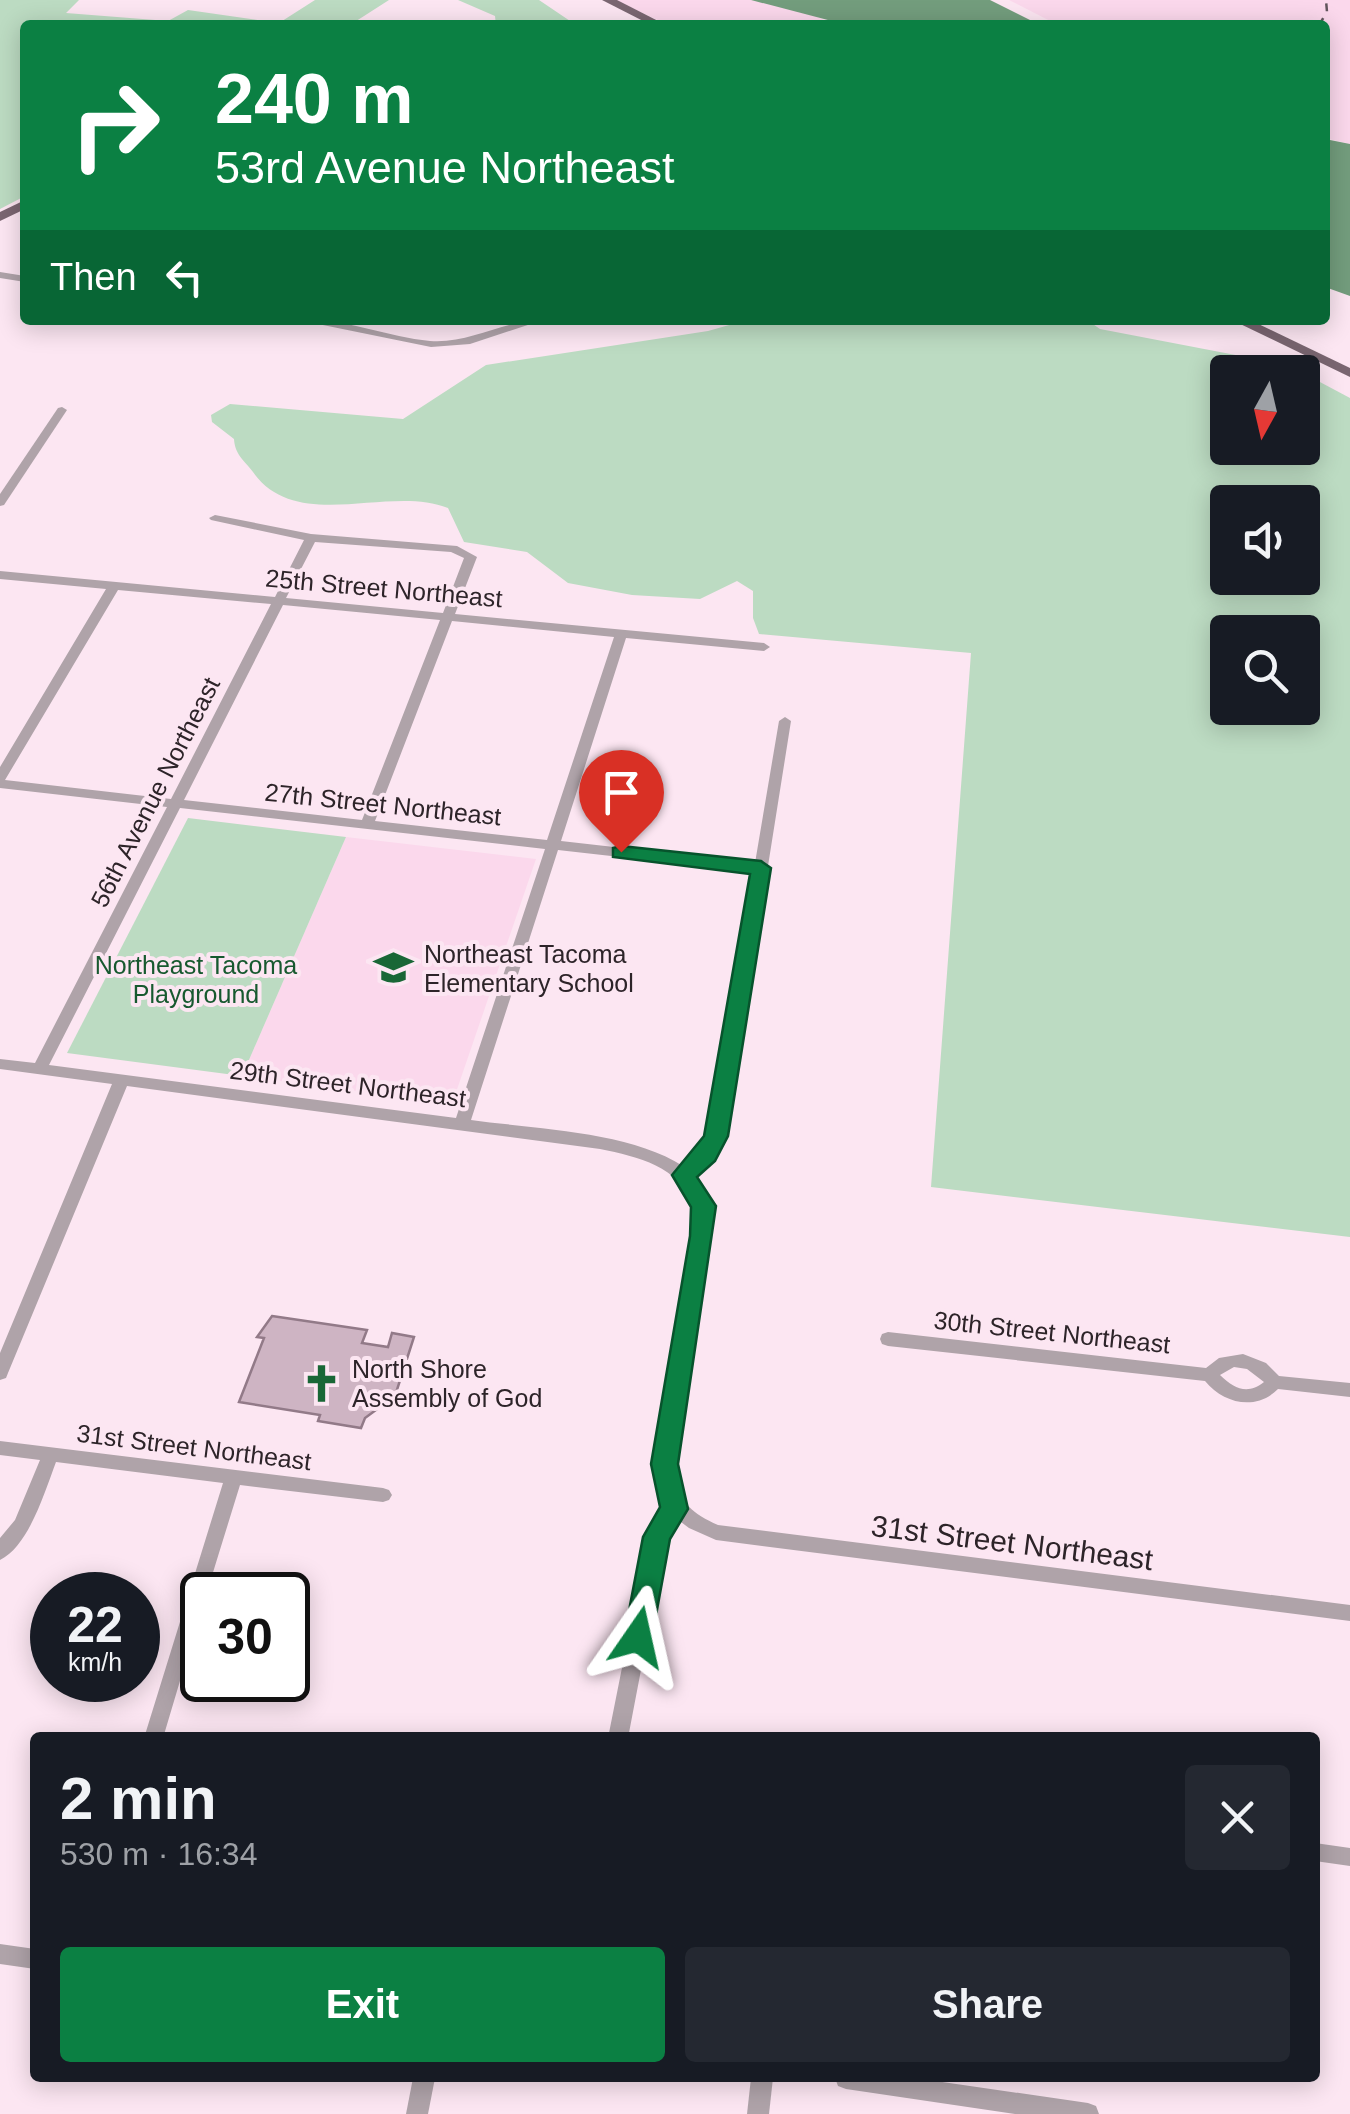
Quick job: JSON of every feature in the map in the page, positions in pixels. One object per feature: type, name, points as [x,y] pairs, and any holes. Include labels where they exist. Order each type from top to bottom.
[{"type":"main road","points":[[597,0],[638,20]]},
{"type":"main road","points":[[608,0],[650,20]]},
{"type":"main road","points":[[1250,325],[1350,373]]},
{"type":"street","points":[[337,325],[431,344],[470,340],[521,325]]},
{"type":"street","points":[[0,503],[62,410]]},
{"type":"street","points":[[215,518],[311,538],[454,548],[472,557],[366,826]]},
{"type":"street","name":"56th Avenue Northeast","points":[[40,1068],[311,538]]},
{"type":"street","name":"25th Street Northeast","points":[[0,575],[764,646]]},
{"type":"street","points":[[0,781],[116,584]]},
{"type":"street","points":[[462,1124],[622,634]]},
{"type":"street","points":[[619,1732],[657,1537],[674,1509],[665,1464],[704,1206],[684,1175],[706,1154],[716,1136],[784,721]]},
{"type":"street","name":"27th Street Northeast","points":[[0,781],[366,826],[761,868]]},
{"type":"street","name":"29th Street Northeast","points":[[0,1064],[462,1124],[628,1150],[660,1159],[684,1175]]},
{"type":"street","points":[[0,1373],[122,1079]]},
{"type":"street","name":"30th Street Northeast","points":[[888,1339],[1210,1375],[1219,1387],[1242,1396],[1265,1392],[1274,1382]]},
{"type":"street","name":"30th Street Northeast","points":[[1210,1375],[1223,1362],[1244,1360],[1259,1366],[1274,1382],[1350,1390]]},
{"type":"street","name":"31st Street Northeast","points":[[0,1448],[382,1495]]},
{"type":"street","points":[[0,1552],[22,1524],[51,1454]]},
{"type":"street","points":[[207,1572],[232,1478]]},
{"type":"street","name":"31st Street Northeast","points":[[674,1509],[686,1520],[716,1532],[1350,1614]]},
{"type":"street","points":[[154,1732],[180,1656]]},
{"type":"street","points":[[1320,1853],[1350,1857]]},
{"type":"street","points":[[0,1954],[30,1959]]},
{"type":"street","points":[[416,2114],[423,2082]]},
{"type":"street","points":[[758,2114],[762,2082]]},
{"type":"street","points":[[873,2082],[1088,2114]]},
{"type":"shaded area","points":[[615,0],[751,0],[804,11],[824,20],[657,20]]},
{"type":"shaded area","points":[[751,0],[990,0],[1030,20],[828,20]]},
{"type":"shaded area","points":[[1009,0],[1350,0],[1350,144],[1330,139],[1330,20],[1048,20]]},
{"type":"shaded area","points":[[1330,140],[1350,144],[1350,296],[1330,289]]},
{"type":"shaded area","name":"Northeast Tacoma Elementary School","points":[[346,837],[536,859],[452,1104],[242,1076]]},
{"type":"green space","points":[[0,0],[79,0],[66,13],[155,20],[20,20],[20,199],[0,209]]},
{"type":"green space","points":[[315,0],[389,0],[358,20],[284,20]]},
{"type":"green space","points":[[458,0],[539,0],[569,20],[495,20],[495,16]]},
{"type":"green space","points":[[188,10],[258,20],[170,20]]},
{"type":"green space","points":[[729,325],[1094,325],[1235,355],[1210,355],[1210,465],[1320,465],[1320,382],[1350,398],[1350,1237],[931,1187],[971,653],[759,634],[753,618],[753,591],[737,581],[700,599],[632,595],[568,583],[527,552],[464,542],[448,508],[424,502],[318,504],[294,500],[272,490],[253,472],[240,457],[234,439],[212,422],[211,415],[230,404],[403,419],[486,365]]},
{"type":"green space","name":"Northeast Tacoma Playground","points":[[188,818],[346,837],[242,1076],[67,1053]]},
{"type":"building","name":"North Shore Assembly of God","points":[[272,1316],[367,1330],[362,1343],[388,1347],[392,1333],[414,1337],[395,1396],[365,1418],[361,1428],[318,1421],[320,1415],[239,1402],[264,1338],[257,1337]]},
{"type":"railway","points":[[1322,20],[1327,12],[1326,0]]},
{"type":"place","name":"Northeast Tacoma Elementary School","points":[[394,968]]},
{"type":"place","name":"North Shore Assembly of God","points":[[322,1383]]},
{"type":"route","points":[[621,852],[761,868],[716,1136],[700,1162],[684,1175],[704,1206],[702,1236],[665,1464],[674,1509],[657,1537],[638,1637]]}]
